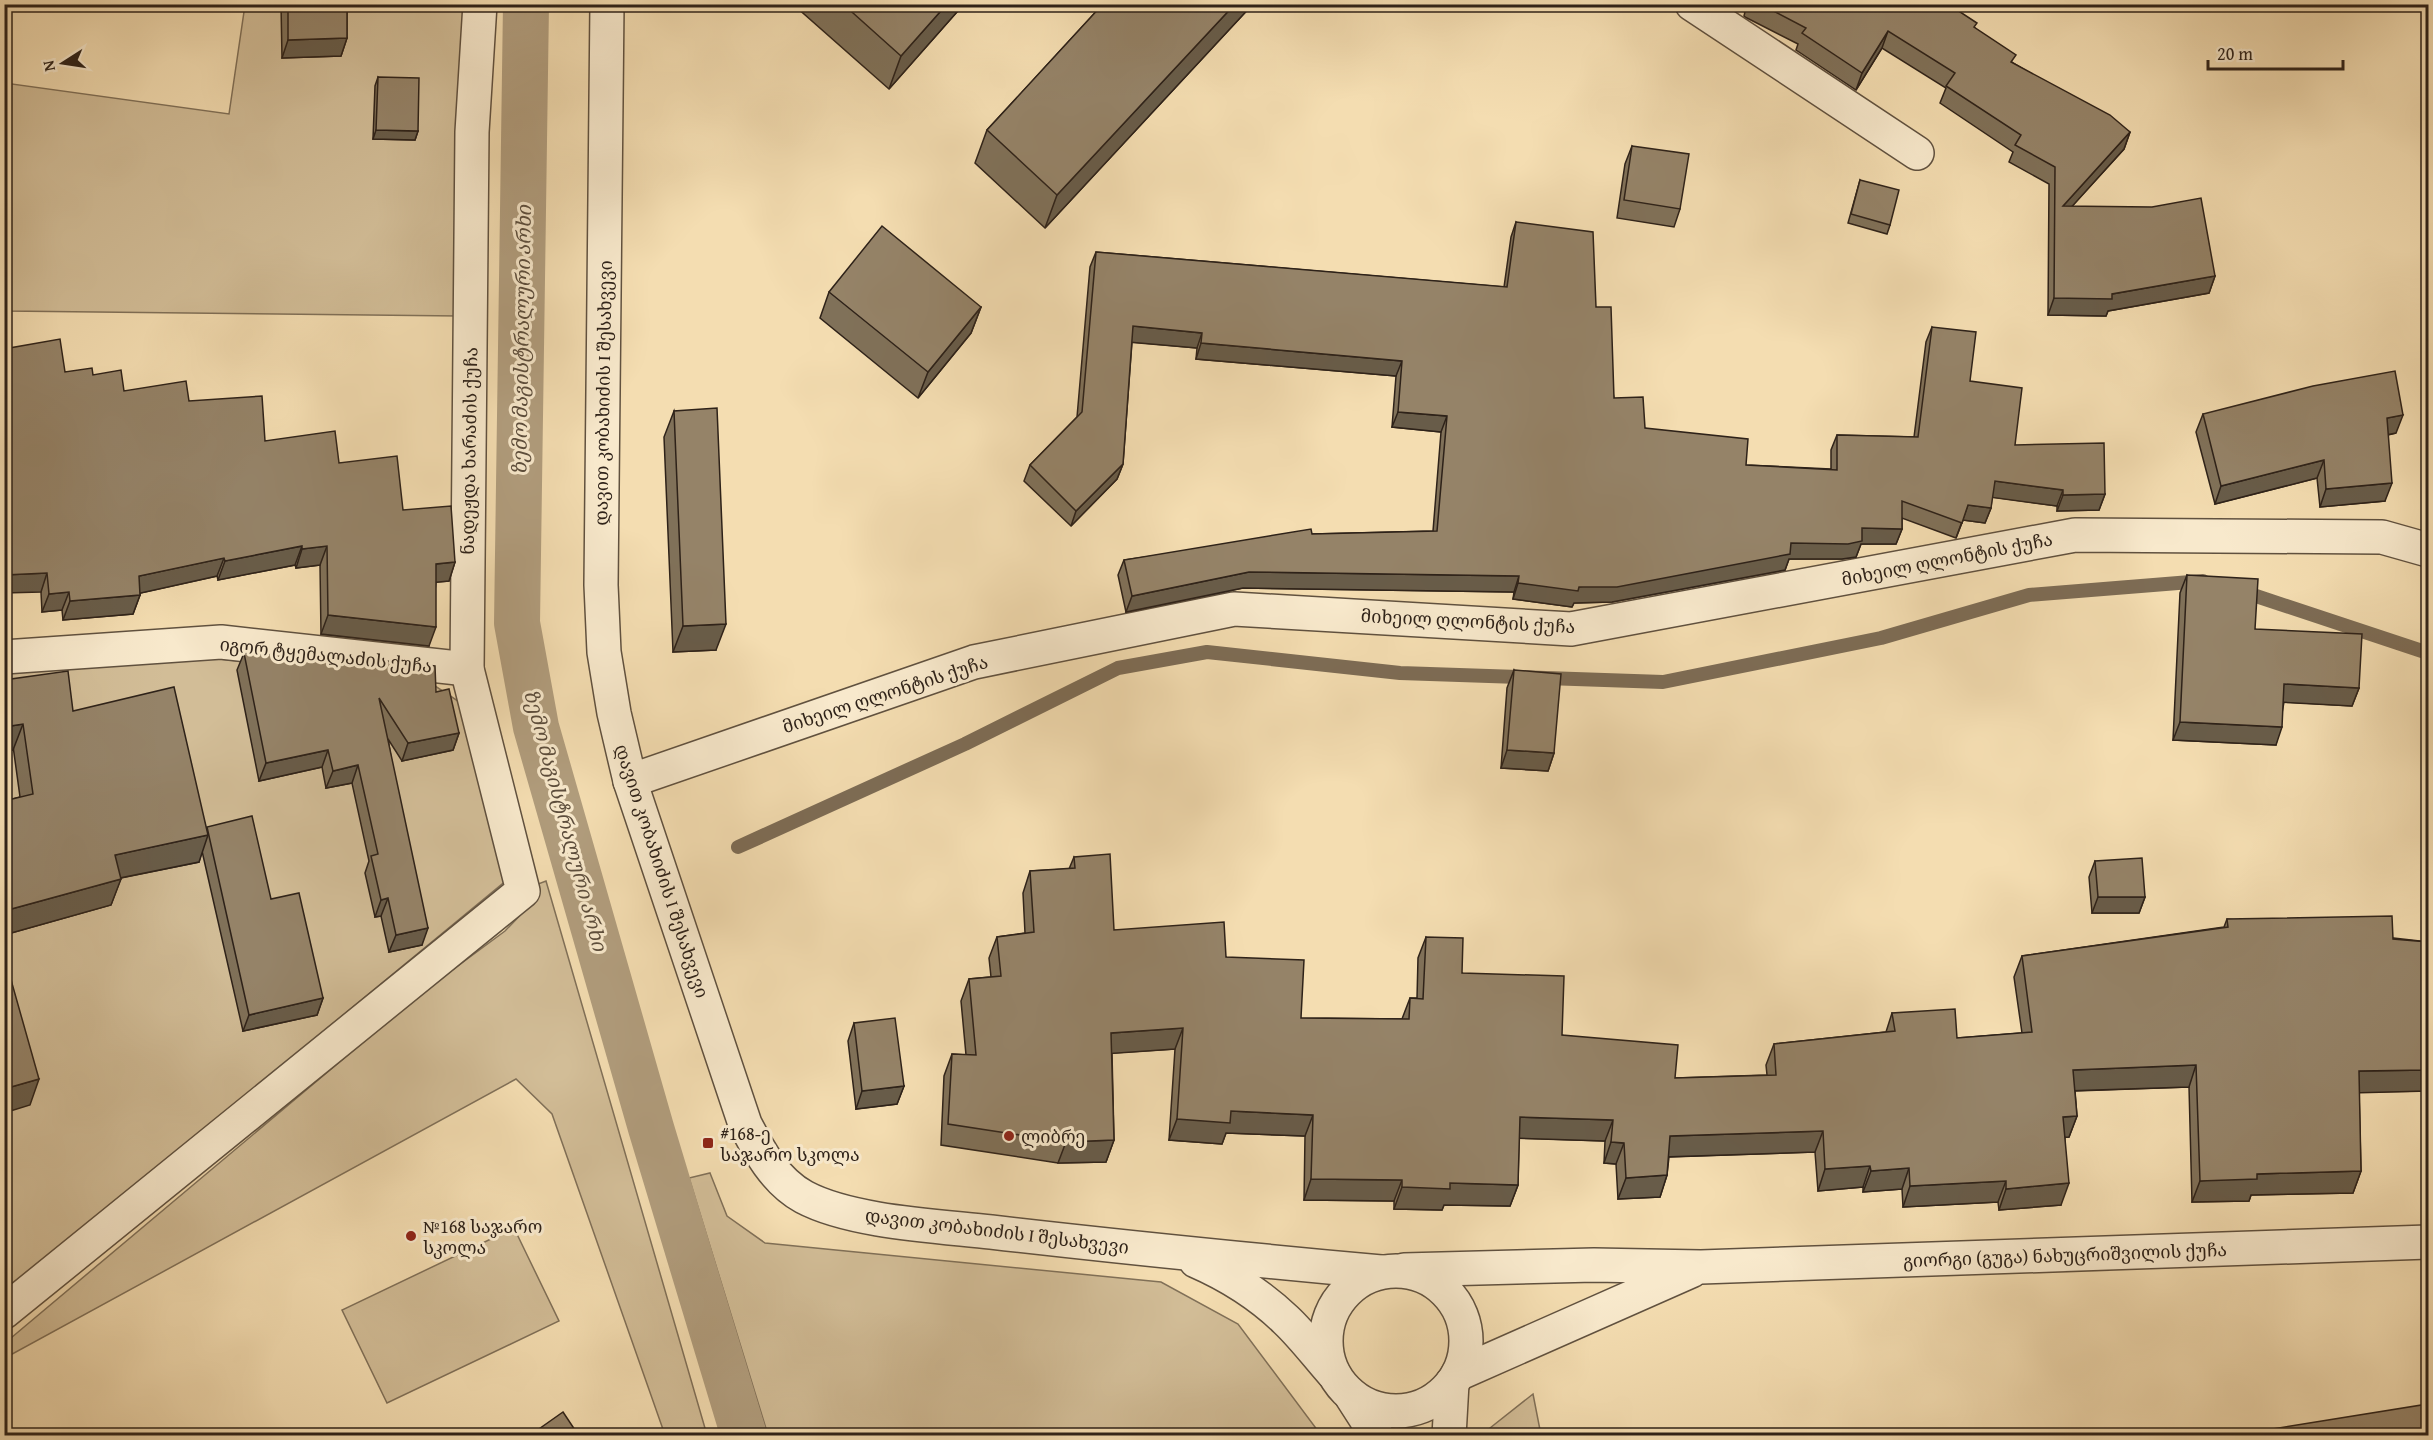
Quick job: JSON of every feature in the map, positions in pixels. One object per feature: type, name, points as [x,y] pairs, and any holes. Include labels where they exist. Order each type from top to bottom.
[{"type":"street","name":"ნადეჟდა ხარაძის ქუჩა","points":[[4,1312],[523,891],[467,669],[472,132],[480,4]]},
{"type":"street","name":"დავით კობახიძის I შესახვევი","points":[[606,4],[601,585],[606,662],[614,713],[630,781],[745,1124],[762,1157],[781,1179],[804,1197],[883,1220],[1168,1252],[1392,1271]]},
{"type":"street","points":[[1692,4],[1917,153]]},
{"type":"street","name":"მიხეილ ღლონტის ქუჩა","points":[[630,781],[974,662],[1234,609],[1571,629],[2075,535],[2382,537],[2428,550]]},
{"type":"street","name":"იგორ ტყემალაძის ქუჩა","points":[[4,657],[221,642],[467,669]]},
{"type":"street","name":"გიორგი (გუგა) ნახუცრიშვილის ქუჩა","points":[[1392,1271],[1594,1265],[1701,1267],[2428,1242]]},
{"type":"street","name":"დავით კობახიძის I შესახვევი","points":[[1168,1252],[1197,1262],[1226,1276],[1259,1297],[1286,1320],[1343,1385]]},
{"type":"street","name":"გიორგი (გუგა) ნახუცრიშვილის ქუჩა","points":[[1455,1379],[1701,1267]]},
{"type":"street","points":[[1377,1436],[1343,1385],[1326,1353],[1325,1331],[1332,1310],[1344,1293],[1360,1280],[1392,1271],[1426,1277],[1445,1290],[1458,1308],[1465,1330],[1465,1353],[1455,1379],[1449,1436]]},
{"type":"street","points":[[1343,1385],[1368,1406],[1387,1411],[1405,1411],[1431,1402],[1455,1379]]},
{"type":"shaded area","points":[[245,5],[465,5],[459,316],[5,311],[5,83],[229,114]]},
{"type":"shaded area","points":[[202,657],[429,682],[458,701],[513,875],[5,1294],[5,674]]},
{"type":"shaded area","points":[[546,881],[707,1435],[665,1435],[552,1114],[516,1079],[5,1358],[5,1343],[424,991],[505,931],[528,907],[538,884]]},
{"type":"shaded area","points":[[710,1173],[727,1216],[765,1243],[1161,1282],[1238,1324],[1321,1435],[768,1435],[689,1178]]},
{"type":"shaded area","points":[[514,1228],[559,1321],[387,1403],[342,1310]]},
{"type":"shaded area","points":[[1533,1394],[1541,1435],[1491,1435],[1490,1428]]},
{"type":"building","points":[[288,4],[347,4],[347,38],[288,40]]},
{"type":"building","points":[[843,4],[947,4],[901,56]]},
{"type":"building","points":[[1103,4],[1235,4],[1057,195],[987,130]]},
{"type":"building","points":[[1760,4],[1948,4],[1977,23],[1974,27],[2016,55],[2011,62],[2110,115],[2130,132],[2063,206],[2152,207],[2201,198],[2215,276],[2112,294],[2112,299],[2054,298],[2055,167],[2015,145],[2021,135],[1946,86],[1955,73],[1888,31],[1862,73],[1802,33],[1806,28]]},
{"type":"building","points":[[378,77],[419,78],[418,131],[376,130]]},
{"type":"building","points":[[1632,146],[1689,154],[1680,209],[1624,200]]},
{"type":"building","points":[[1860,180],[1899,190],[1890,225],[1851,214]]},
{"type":"building","points":[[1516,222],[1593,232],[1596,307],[1611,307],[1614,398],[1643,397],[1645,428],[1748,439],[1746,465],[1837,470],[1837,435],[1918,437],[1932,327],[1976,332],[1970,381],[2022,388],[2015,445],[2104,443],[2105,494],[2063,495],[2063,490],[1995,481],[1991,508],[1968,505],[1962,523],[1902,501],[1902,529],[1862,528],[1862,541],[1848,544],[1791,543],[1790,554],[1617,587],[1579,587],[1578,591],[1518,583],[1519,576],[1249,572],[1132,596],[1124,560],[1311,529],[1312,534],[1437,531],[1447,416],[1398,412],[1402,361],[1201,343],[1202,333],[1133,326],[1123,464],[1076,511],[1030,465],[1082,412],[1096,252],[1507,287]]},
{"type":"building","points":[[882,226],[981,307],[928,372],[829,292]]},
{"type":"building","points":[[60,339],[65,372],[92,368],[93,375],[121,370],[124,391],[186,381],[189,401],[262,396],[265,441],[335,431],[339,463],[397,456],[403,510],[451,506],[455,562],[436,564],[436,627],[328,615],[327,546],[302,549],[302,546],[225,561],[224,558],[139,576],[140,595],[70,601],[69,592],[49,594],[47,573],[4,575],[4,349]]},
{"type":"building","points":[[2395,371],[2403,415],[2387,418],[2392,483],[2326,489],[2324,460],[2221,486],[2203,414],[2313,386]]},
{"type":"building","points":[[717,408],[726,624],[683,626],[674,411]]},
{"type":"building","points":[[2187,575],[2258,579],[2255,629],[2362,634],[2359,688],[2284,684],[2282,727],[2180,722]]},
{"type":"building","points":[[244,653],[328,657],[328,655],[435,666],[436,692],[449,689],[459,733],[408,743],[379,698],[428,928],[396,935],[388,898],[381,900],[371,856],[378,854],[358,765],[333,771],[328,750],[266,763]]},
{"type":"building","points":[[1514,670],[1561,674],[1554,753],[1507,750]]},
{"type":"building","points":[[68,671],[73,711],[174,687],[208,835],[115,855],[121,879],[4,911],[4,801],[33,794],[23,724],[4,727],[4,680]]},
{"type":"building","points":[[252,816],[271,899],[299,893],[323,998],[249,1015],[207,827]]},
{"type":"building","points":[[1110,854],[1114,930],[1224,922],[1226,957],[1304,960],[1301,1018],[1409,1019],[1410,998],[1423,999],[1426,937],[1463,938],[1462,973],[1564,976],[1562,1035],[1678,1045],[1675,1078],[1776,1075],[1774,1044],[1895,1031],[1892,1013],[1955,1009],[1957,1038],[2032,1032],[2022,956],[2228,927],[2227,919],[2392,916],[2393,939],[2428,942],[2428,1070],[2359,1071],[2361,1171],[2257,1174],[2257,1179],[2200,1181],[2196,1065],[2073,1070],[2077,1116],[2063,1117],[2069,1183],[2006,1189],[2006,1181],[1910,1186],[1909,1168],[1871,1171],[1870,1166],[1825,1169],[1823,1131],[1670,1136],[1667,1175],[1626,1178],[1624,1143],[1611,1142],[1613,1120],[1520,1117],[1518,1185],[1450,1183],[1450,1189],[1402,1187],[1402,1180],[1311,1179],[1313,1115],[1231,1111],[1230,1123],[1177,1119],[1183,1028],[1111,1033],[1114,1140],[1066,1142],[948,1124],[952,1054],[976,1055],[969,979],[1001,976],[997,937],[1034,932],[1030,871],[1075,868],[1074,857]]},
{"type":"building","points":[[2142,858],[2145,897],[2098,897],[2095,861]]},
{"type":"building","points":[[4,955],[39,1079],[4,1089]]},
{"type":"building","points":[[895,1018],[904,1086],[862,1091],[854,1023]]},
{"type":"building","points":[[2428,1404],[2428,1436],[2229,1436]]},
{"type":"building","points":[[563,1412],[579,1436],[529,1436]]},
{"type":"waterway","name":"ზემო მაგისტრალური არხი","points":[[526,4],[517,623],[536,727],[651,1128],[744,1436]]},
{"type":"waterway","points":[[738,847],[965,744],[1118,668],[1207,652],[1400,673],[1663,682],[1881,638],[2029,595],[2203,581]]},
{"type":"waterway","points":[[2241,591],[2428,653]]},
{"type":"place","name":"ლიბრე","points":[[1009,1136]]},
{"type":"place","name":"#168-ე საჯარო სკოლა","points":[[708,1143]]},
{"type":"place","name":"№168 საჯარო სკოლა","points":[[411,1236]]}]
